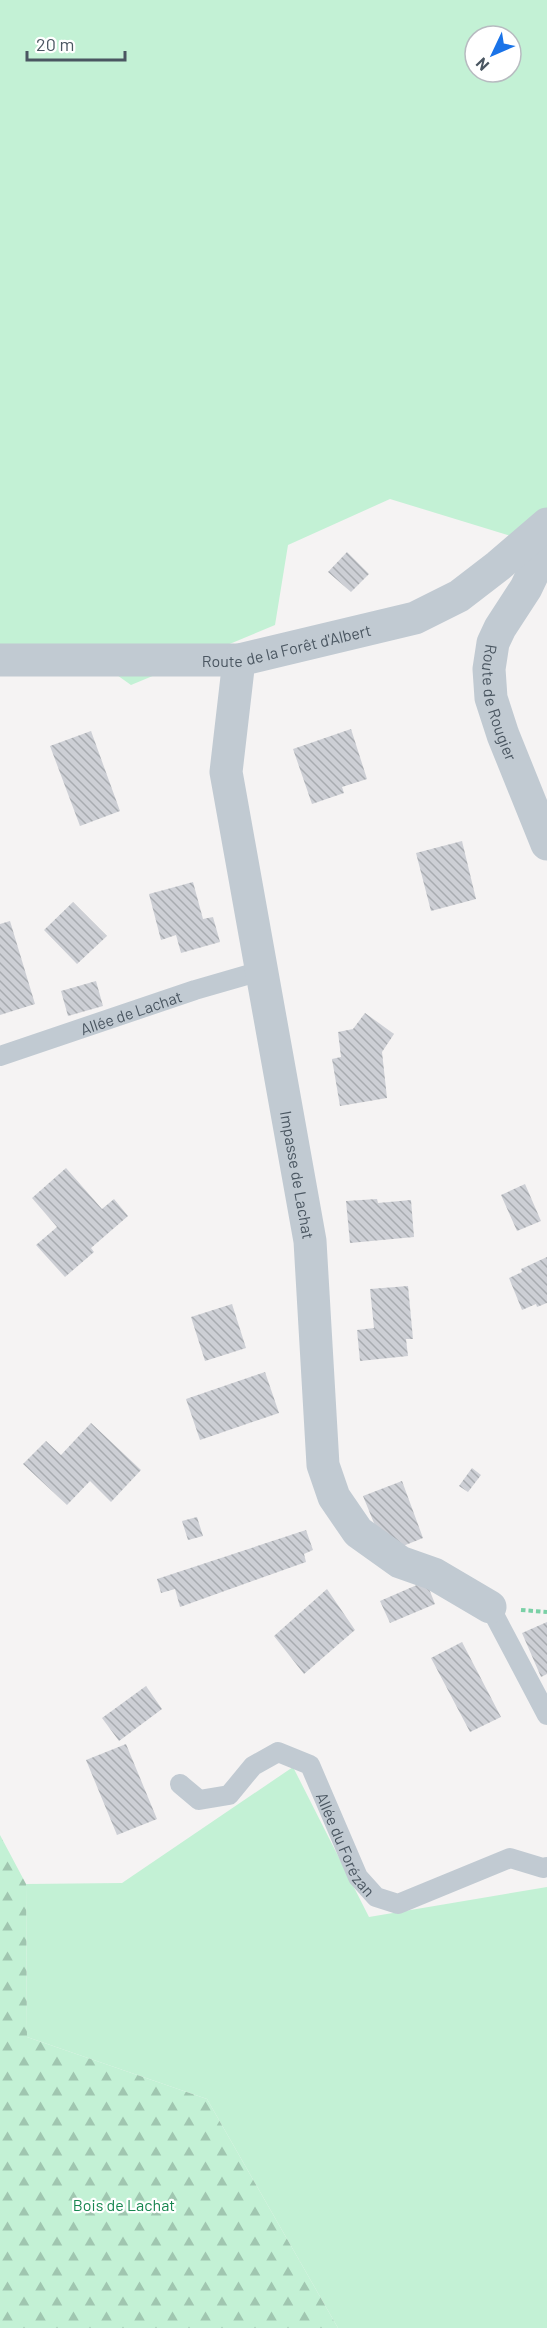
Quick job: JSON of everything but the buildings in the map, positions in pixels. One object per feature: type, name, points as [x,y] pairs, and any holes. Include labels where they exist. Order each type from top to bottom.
[{"type":"street","name":"Route de la Forêt d'Albert","points":[[0,660],[239,660],[415,618],[459,596],[544,527]]},
{"type":"street","name":"Route de Rougier","points":[[544,527],[534,571],[493,643],[489,669],[491,698],[503,735],[547,844]]},
{"type":"street","name":"Impasse de Lachat","points":[[239,660],[226,772],[310,1241],[323,1465],[334,1497],[358,1532],[400,1562],[434,1574],[490,1607]]},
{"type":"lane","name":"Allée de Lachat","points":[[0,1056],[195,990],[261,971]]},
{"type":"lane","points":[[490,1607],[547,1715]]},
{"type":"lane","name":"Allée du Forézan","points":[[180,1784],[199,1800],[229,1795],[253,1766],[278,1752],[310,1765],[358,1877],[376,1897],[398,1904],[510,1858],[543,1868],[547,1867]]},
{"type":"green space","points":[[0,0],[547,0],[547,547],[390,499],[288,545],[275,625],[131,685],[83,651],[0,649]]},
{"type":"green space","points":[[293,1767],[369,1917],[547,1887],[547,2328],[338,2328],[207,2099],[27,2037],[26,1884],[122,1883]]},
{"type":"green space","name":"Bois de Lachat","points":[[0,1835],[26,1884],[27,2037],[207,2099],[338,2328],[0,2328]]}]
